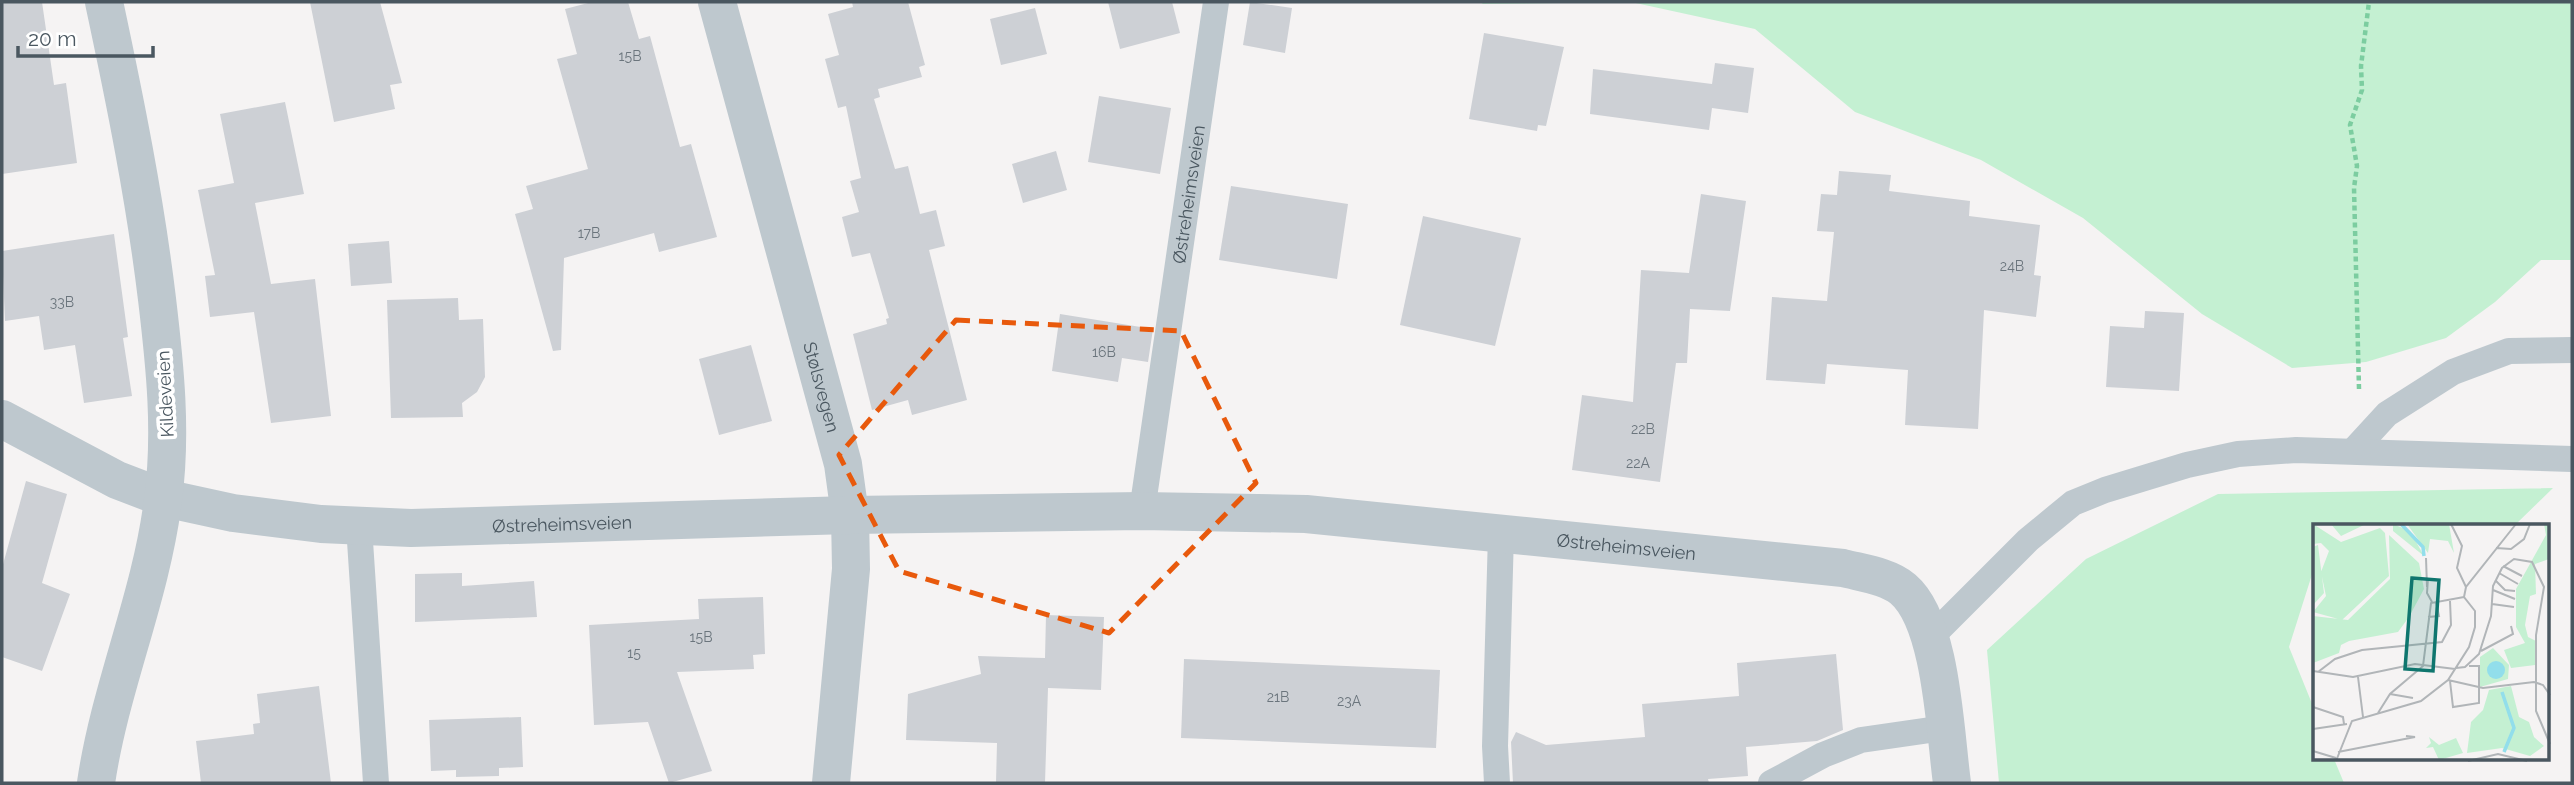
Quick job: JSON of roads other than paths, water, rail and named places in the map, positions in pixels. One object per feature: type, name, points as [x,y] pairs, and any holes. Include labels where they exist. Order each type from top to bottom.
[{"type":"street","name":"Kildeveien","points":[[96,783],[110,709],[148,581],[164,498],[167,404],[159,313],[140,185],[104,2]]},
{"type":"street","name":"Stølsvegen","points":[[717,2],[843,464],[850,515],[851,569],[831,783]]},
{"type":"street","name":"Østreheimsveien","points":[[2,419],[117,480],[164,498],[233,513],[359,526],[411,528],[850,515],[1142,512],[1306,514],[1843,568],[1880,578],[1902,588],[1918,606],[1932,636],[1952,783]]},
{"type":"lane","name":"Østreheimsveien","points":[[1142,512],[1216,2]]},
{"type":"lane","points":[[2353,451],[2387,414],[2453,372],[2509,351],[2572,350]]},
{"type":"lane","points":[[1932,636],[2028,540],[2073,503],[2145,477],[2238,454],[2353,451],[2572,459]]},
{"type":"lane","points":[[359,526],[376,783]]},
{"type":"lane","points":[[1497,783],[1495,746],[1501,534]]},
{"type":"lane","points":[[1771,783],[1823,755],[1861,740],[1944,728]]}]
